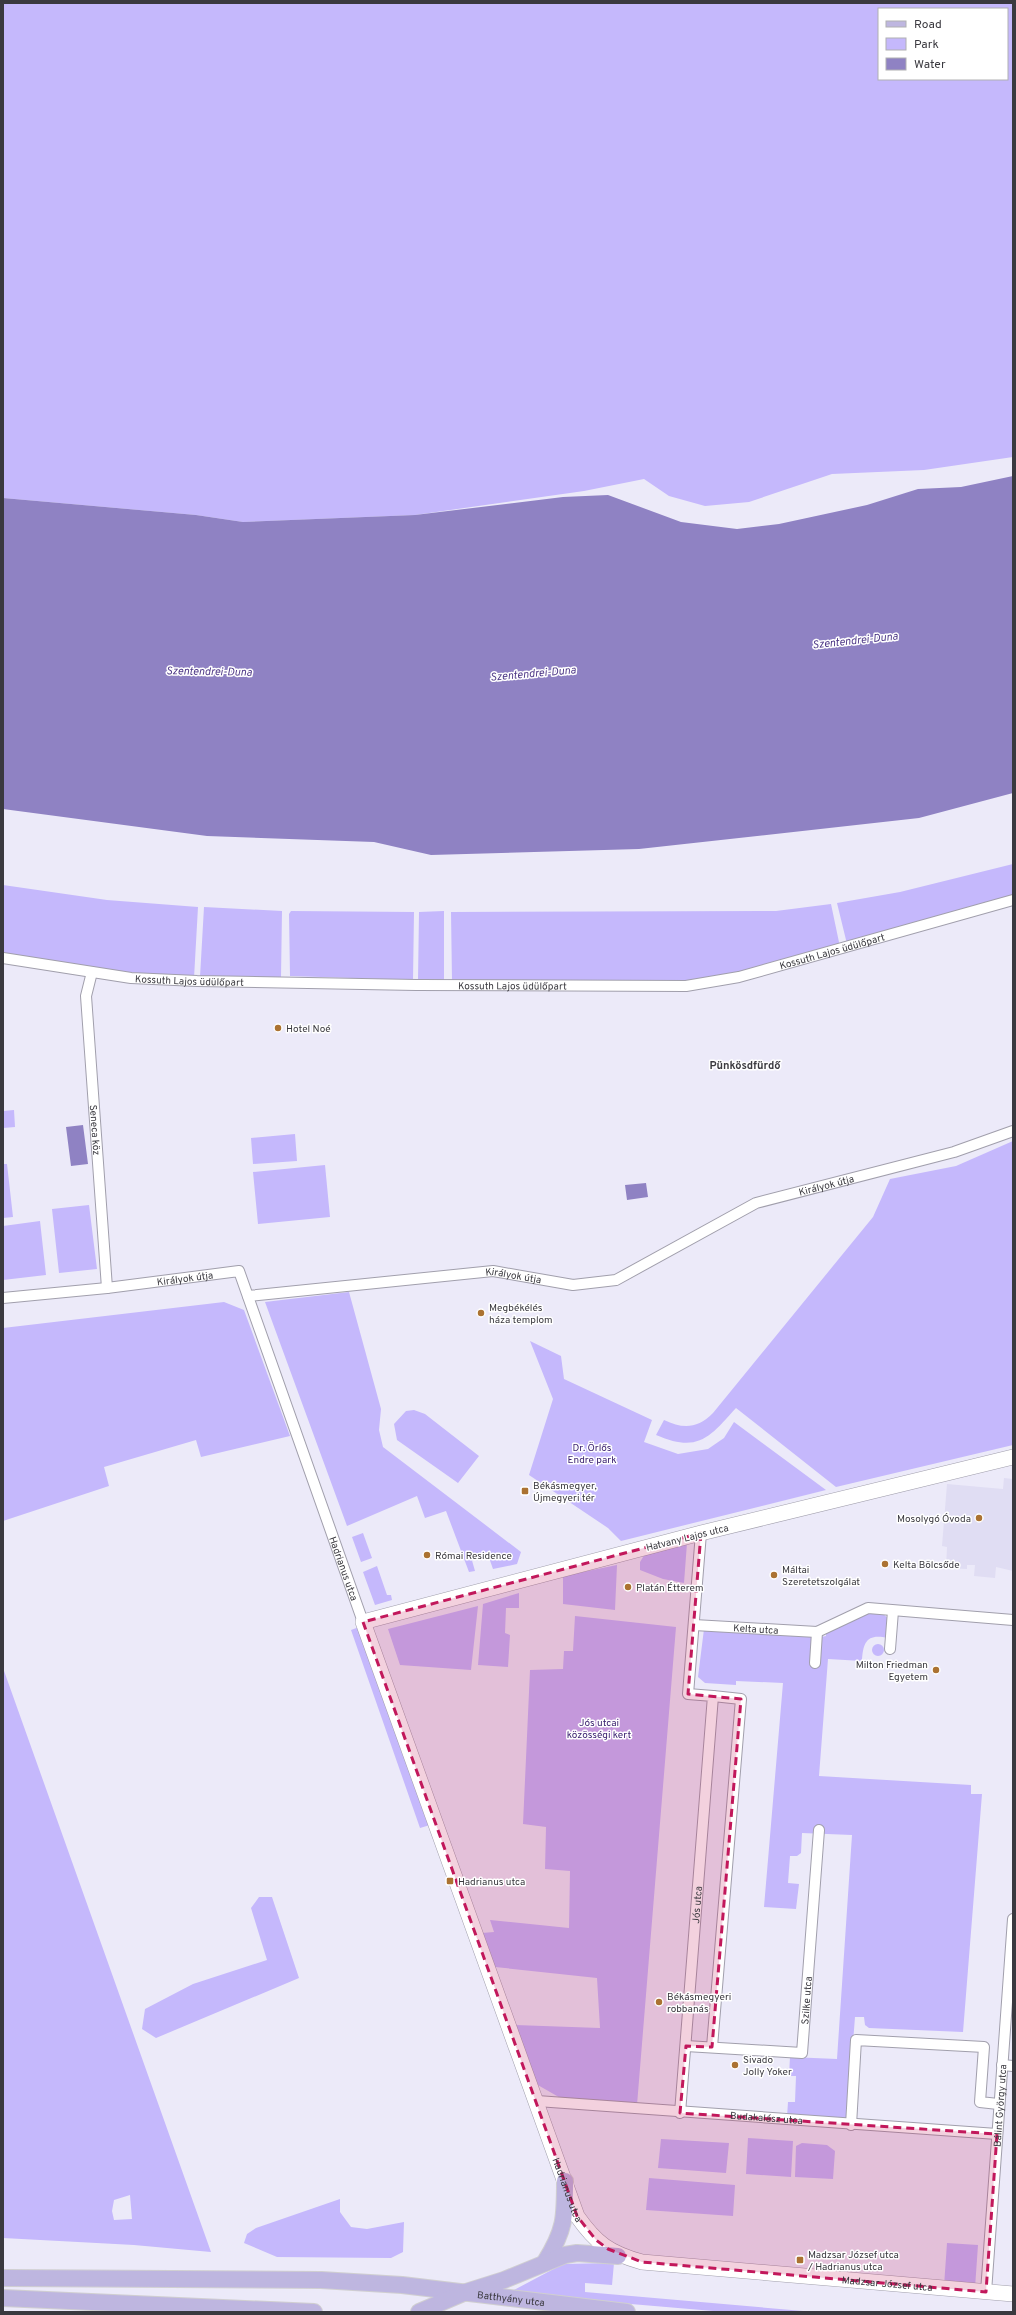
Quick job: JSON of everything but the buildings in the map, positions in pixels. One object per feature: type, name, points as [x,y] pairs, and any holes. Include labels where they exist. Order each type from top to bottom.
[{"type":"main road","points":[[545,2262],[558,2241],[563,2226],[565,2181]]},
{"type":"main road","points":[[419,2312],[466,2292],[504,2280],[545,2262],[577,2253],[618,2256]]},
{"type":"main road","name":"Batthyány utca","points":[[3,2278],[321,2280],[466,2292],[628,2312]]},
{"type":"main road","points":[[3,2298],[314,2312]]},
{"type":"street","name":"Kossuth Lajos üdülőpart","points":[[3,958],[131,978],[197,981],[416,985],[686,986],[739,977],[1013,900]]},
{"type":"street","name":"Seneca köz","points":[[92,972],[86,996],[108,1288]]},
{"type":"street","name":"Királyok útja","points":[[3,1298],[108,1288],[240,1271],[248,1296],[494,1270],[574,1285],[616,1280],[756,1203],[954,1152],[1013,1131]]},
{"type":"street","name":"Hadrianus utca","points":[[248,1296],[363,1622],[577,2216],[587,2231],[596,2240],[618,2256]]},
{"type":"street","name":"Hatvany Lajos utca","points":[[363,1622],[701,1533],[1013,1457]]},
{"type":"street","points":[[701,1533],[688,1694],[740,1699],[712,2048]]},
{"type":"street","name":"Kelta utca","points":[[694,1625],[817,1632],[868,1608],[1013,1620]]},
{"type":"street","points":[[890,1649],[893,1611]]},
{"type":"street","points":[[815,1663],[817,1632]]},
{"type":"street","name":"Jós utca","points":[[680,2112],[713,1696]]},
{"type":"street","name":"Szilke utca","points":[[686,2046],[802,2053],[819,1830]]},
{"type":"street","name":"Bálint György utca","points":[[986,2292],[998,2104],[1002,2065],[1008,2042],[1013,1919]]},
{"type":"street","points":[[850,2125],[856,2040],[984,2047],[980,2102],[998,2104]]},
{"type":"street","points":[[1002,2065],[1013,2066]]},
{"type":"street","name":"Budakalász utca","points":[[537,2102],[996,2134]]},
{"type":"street","name":"Madzsar József utca","points":[[618,2256],[642,2262],[1013,2294]]},
{"type":"highlighted area","points":[[701,1533],[688,1694],[741,1699],[712,2047],[686,2046],[680,2113],[997,2134],[986,2292],[642,2262],[608,2249],[596,2240],[577,2216],[363,1622]]},
{"type":"shaded area","name":"Mosolygó Óvoda","points":[[1004,1478],[1013,1479],[1013,1571],[996,1567],[995,1578],[974,1576],[975,1565],[967,1565],[967,1569],[946,1568],[947,1547],[942,1546],[947,1484],[1003,1489]]},
{"type":"green space","points":[[3,3],[1013,3],[1013,457],[924,470],[832,474],[749,502],[705,506],[669,496],[644,479],[584,491],[415,515],[243,522],[196,515],[3,498]]},
{"type":"green space","points":[[1013,864],[1013,897],[847,944],[837,903],[900,892]]},
{"type":"green space","points":[[3,885],[107,900],[198,907],[194,978],[96,969],[3,953]]},
{"type":"green space","points":[[831,904],[840,947],[718,977],[696,980],[566,982],[452,981],[451,912],[776,911]]},
{"type":"green space","points":[[204,907],[282,911],[281,977],[200,977]]},
{"type":"green space","points":[[291,911],[414,912],[413,980],[290,976],[289,914]]},
{"type":"green space","points":[[444,911],[444,980],[418,980],[419,912]]},
{"type":"green space","points":[[14,1110],[15,1127],[3,1128],[3,1111]]},
{"type":"green space","points":[[295,1134],[297,1161],[253,1164],[251,1138]]},
{"type":"green space","points":[[1013,1141],[1013,1445],[836,1487],[736,1408],[718,1427],[702,1440],[682,1443],[656,1435],[664,1420],[677,1425],[690,1426],[701,1422],[713,1413],[873,1217],[890,1179],[956,1166]]},
{"type":"green space","points":[[3,1164],[7,1164],[13,1217],[3,1218]]},
{"type":"green space","points":[[325,1165],[330,1217],[258,1224],[253,1172]]},
{"type":"green space","points":[[89,1205],[97,1269],[59,1273],[52,1209]]},
{"type":"green space","points":[[40,1221],[46,1275],[3,1280],[3,1226]]},
{"type":"green space","points":[[349,1292],[381,1409],[379,1430],[383,1447],[521,1552],[517,1564],[493,1569],[487,1552],[471,1557],[475,1571],[469,1572],[446,1511],[425,1518],[417,1496],[347,1526],[265,1302]]},
{"type":"green space","points":[[224,1302],[244,1310],[290,1436],[201,1457],[196,1440],[104,1467],[109,1486],[3,1521],[3,1328]]},
{"type":"green space","name":"Dr. Örlős Endre park","points":[[530,1341],[561,1356],[564,1379],[652,1420],[644,1442],[678,1454],[708,1449],[724,1438],[734,1422],[826,1490],[621,1541],[608,1528],[529,1475],[553,1399]]},
{"type":"green space","points":[[414,1410],[425,1414],[479,1456],[458,1483],[397,1440],[394,1424],[406,1411]]},
{"type":"green space","points":[[363,1533],[372,1558],[361,1562],[352,1537]]},
{"type":"green space","points":[[687,1543],[684,1583],[663,1579],[640,1570],[640,1562],[645,1554]]},
{"type":"green space","points":[[617,1565],[615,1610],[563,1604],[563,1576]]},
{"type":"green space","points":[[377,1566],[387,1595],[391,1595],[392,1600],[375,1605],[363,1572]]},
{"type":"green space","points":[[519,1593],[519,1608],[506,1608],[505,1633],[510,1635],[508,1667],[478,1665],[483,1604]]},
{"type":"green space","points":[[478,1606],[471,1670],[400,1665],[388,1629]]},
{"type":"green space","points":[[865,1614],[883,1614],[890,1620],[888,1638],[875,1637],[868,1640],[865,1644],[862,1661],[828,1659],[819,1776],[971,1785],[971,1794],[982,1794],[963,2032],[869,2028],[865,2025],[864,2017],[855,2017],[847,2120],[787,2117],[788,2102],[795,2102],[796,2076],[789,2076],[790,2057],[837,2059],[852,1835],[802,1833],[801,1853],[797,1856],[790,1856],[788,1883],[799,1884],[796,1909],[764,1907],[783,1683],[736,1681],[736,1685],[705,1683],[698,1677],[704,1629],[821,1637],[826,1636],[826,1632]]},
{"type":"green space","name":"Jós utcai közösségi kert","points":[[575,1616],[676,1627],[637,2105],[564,2100],[536,2084],[515,2025],[600,2028],[597,1978],[495,1967],[482,1933],[494,1932],[490,1920],[569,1928],[570,1871],[545,1869],[546,1827],[523,1824],[530,1670],[563,1669],[564,1651],[573,1651]]},
{"type":"green space","points":[[359,1627],[430,1825],[420,1828],[351,1630]]},
{"type":"green space","points":[[880,1644],[883,1645],[883,1655],[876,1656],[873,1655],[872,1648],[873,1645]]},
{"type":"green space","points":[[3,1668],[211,2252],[134,2245],[3,2238]],"holes":[[[130,2195],[132,2219],[114,2220],[112,2211],[114,2200]]]},
{"type":"green space","points":[[259,1897],[272,1897],[299,1978],[156,2038],[142,2029],[145,2009],[193,1984],[267,1960],[251,1908]]},
{"type":"green space","points":[[748,2138],[793,2141],[791,2177],[746,2174]]},
{"type":"green space","points":[[661,2139],[729,2143],[726,2173],[658,2168]]},
{"type":"green space","points":[[802,2143],[827,2145],[835,2151],[833,2179],[795,2177],[796,2146]]},
{"type":"green space","points":[[649,2178],[735,2185],[733,2216],[646,2210]]},
{"type":"green space","points":[[340,2199],[340,2212],[351,2227],[367,2229],[404,2222],[403,2252],[391,2258],[277,2257],[244,2243],[247,2234],[256,2228]]},
{"type":"green space","points":[[947,2243],[978,2245],[975,2288],[944,2286]]},
{"type":"green space","points":[[614,2263],[612,2285],[585,2283],[585,2292],[815,2312],[725,2312],[513,2294],[514,2290],[563,2264]]},
{"type":"water","name":"Szentendrei-Duna","points":[[1013,476],[1013,793],[919,818],[639,849],[431,855],[374,842],[207,836],[3,809],[3,498],[196,515],[243,522],[415,515],[563,497],[608,495],[681,522],[737,529],[779,524],[867,505],[918,489],[961,487]]},
{"type":"water","points":[[83,1125],[88,1164],[71,1166],[66,1127]]},
{"type":"water","points":[[646,1183],[648,1197],[627,1200],[625,1185]]},
{"type":"place","name":"Hotel Noé","points":[[278,1028]]},
{"type":"place","name":"Megbékélés háza templom","points":[[481,1313]]},
{"type":"place","name":"Békásmegyer, Újmegyeri tér","points":[[525,1491]]},
{"type":"place","name":"Mosolygó Óvoda","points":[[979,1518]]},
{"type":"place","name":"Római Residence","points":[[427,1555]]},
{"type":"place","name":"Kelta Bölcsőde","points":[[885,1564]]},
{"type":"place","name":"Máltai Szeretetszolgálat","points":[[774,1575]]},
{"type":"place","name":"Platán Étterem","points":[[628,1587]]},
{"type":"place","name":"Milton Friedman Egyetem","points":[[936,1670]]},
{"type":"place","name":"Hadrianus utca","points":[[450,1881]]},
{"type":"place","name":"Békásmegyeri robbanás","points":[[659,2002]]},
{"type":"place","name":"Sivado Jolly Yoker","points":[[735,2065]]},
{"type":"place","name":"Madzsar József utca / Hadrianus utca","points":[[800,2260]]},
{"type":"district","name":"Pünkösdfürdő","points":[[745,1065]]}]
